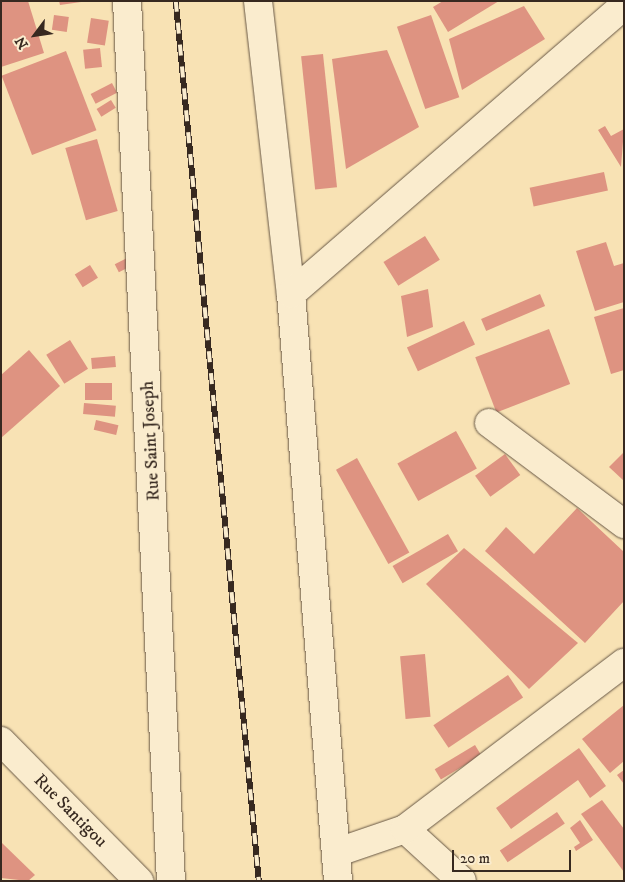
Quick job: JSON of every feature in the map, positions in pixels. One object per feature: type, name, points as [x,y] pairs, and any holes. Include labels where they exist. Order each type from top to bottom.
[{"type":"street","name":"Rue Saint Joseph","points":[[128,1],[171,881]]},
{"type":"street","points":[[258,1],[291,294],[338,852],[338,881]]},
{"type":"street","points":[[291,294],[614,13]]},
{"type":"street","points":[[489,423],[624,524]]},
{"type":"street","points":[[338,852],[405,829],[624,663]]},
{"type":"street","name":"Rue Santigou","points":[[1,741],[139,881]]},
{"type":"street","points":[[405,829],[462,881]]},
{"type":"building","points":[[1,1],[28,1],[44,53],[1,67]]},
{"type":"building","points":[[59,1],[80,1],[81,2],[60,5]]},
{"type":"building","points":[[443,1],[499,1],[448,32],[433,7]]},
{"type":"building","points":[[524,6],[545,39],[462,90],[449,39]]},
{"type":"building","points":[[54,15],[69,17],[67,32],[52,30]]},
{"type":"building","points":[[431,15],[459,97],[425,109],[397,27]]},
{"type":"building","points":[[91,18],[109,21],[105,46],[87,43]]},
{"type":"building","points":[[100,48],[102,67],[85,69],[83,50]]},
{"type":"building","points":[[387,50],[419,127],[346,169],[332,59]]},
{"type":"building","points":[[66,51],[96,130],[32,155],[2,76]]},
{"type":"building","points":[[323,54],[337,187],[315,190],[301,56]]},
{"type":"building","points":[[112,83],[117,93],[96,104],[91,94]]},
{"type":"building","points":[[111,100],[116,108],[101,117],[97,109]]},
{"type":"building","points":[[605,126],[611,136],[624,129],[621,167],[598,130]]},
{"type":"building","points":[[97,139],[118,211],[86,220],[65,148]]},
{"type":"building","points":[[604,172],[608,191],[534,206],[530,188]]},
{"type":"building","points":[[425,236],[440,260],[398,286],[383,262]]},
{"type":"building","points":[[606,242],[614,266],[624,263],[624,302],[595,311],[576,251]]},
{"type":"building","points":[[129,257],[133,265],[119,272],[115,264]]},
{"type":"building","points":[[90,265],[98,278],[83,287],[75,275]]},
{"type":"building","points":[[428,289],[433,327],[407,337],[401,296]]},
{"type":"building","points":[[540,294],[545,306],[486,331],[481,319]]},
{"type":"building","points":[[624,308],[624,370],[611,374],[594,317]]},
{"type":"building","points":[[464,321],[475,345],[418,371],[407,348]]},
{"type":"building","points":[[549,329],[570,384],[496,412],[475,357]]},
{"type":"building","points":[[70,340],[88,369],[64,384],[46,355]]},
{"type":"building","points":[[29,350],[60,386],[1,438],[1,375]]},
{"type":"building","points":[[115,356],[116,367],[92,369],[91,358]]},
{"type":"building","points":[[85,383],[112,383],[112,400],[85,400]]},
{"type":"building","points":[[84,403],[116,406],[115,417],[83,414]]},
{"type":"building","points":[[96,420],[118,425],[116,435],[94,430]]},
{"type":"building","points":[[456,431],[477,469],[418,501],[397,463]]},
{"type":"building","points":[[624,452],[624,481],[609,467]]},
{"type":"building","points":[[505,454],[520,475],[490,497],[475,476]]},
{"type":"building","points":[[357,458],[409,552],[388,564],[336,470]]},
{"type":"building","points":[[577,508],[624,552],[624,601],[585,643],[485,551],[506,527],[534,554]]},
{"type":"building","points":[[448,534],[458,551],[403,583],[393,566]]},
{"type":"building","points":[[464,548],[578,643],[529,689],[426,584]]},
{"type":"building","points":[[425,654],[430,717],[406,719],[400,656]]},
{"type":"building","points":[[508,675],[523,697],[448,748],[433,725]]},
{"type":"building","points":[[624,705],[624,761],[610,773],[582,739]]},
{"type":"building","points":[[475,745],[481,755],[441,779],[435,769]]},
{"type":"building","points":[[579,748],[606,786],[590,798],[578,780],[511,829],[496,808]]},
{"type":"building","points":[[624,770],[624,784],[617,775]]},
{"type":"building","points":[[602,800],[624,829],[624,872],[581,814]]},
{"type":"building","points":[[557,812],[565,824],[508,862],[500,851]]},
{"type":"building","points":[[580,820],[593,840],[576,851],[574,847],[580,843],[570,828]]},
{"type":"building","points":[[1,842],[35,875],[28,881],[1,878]]},
{"type":"railway","points":[[176,1],[259,881]]}]
